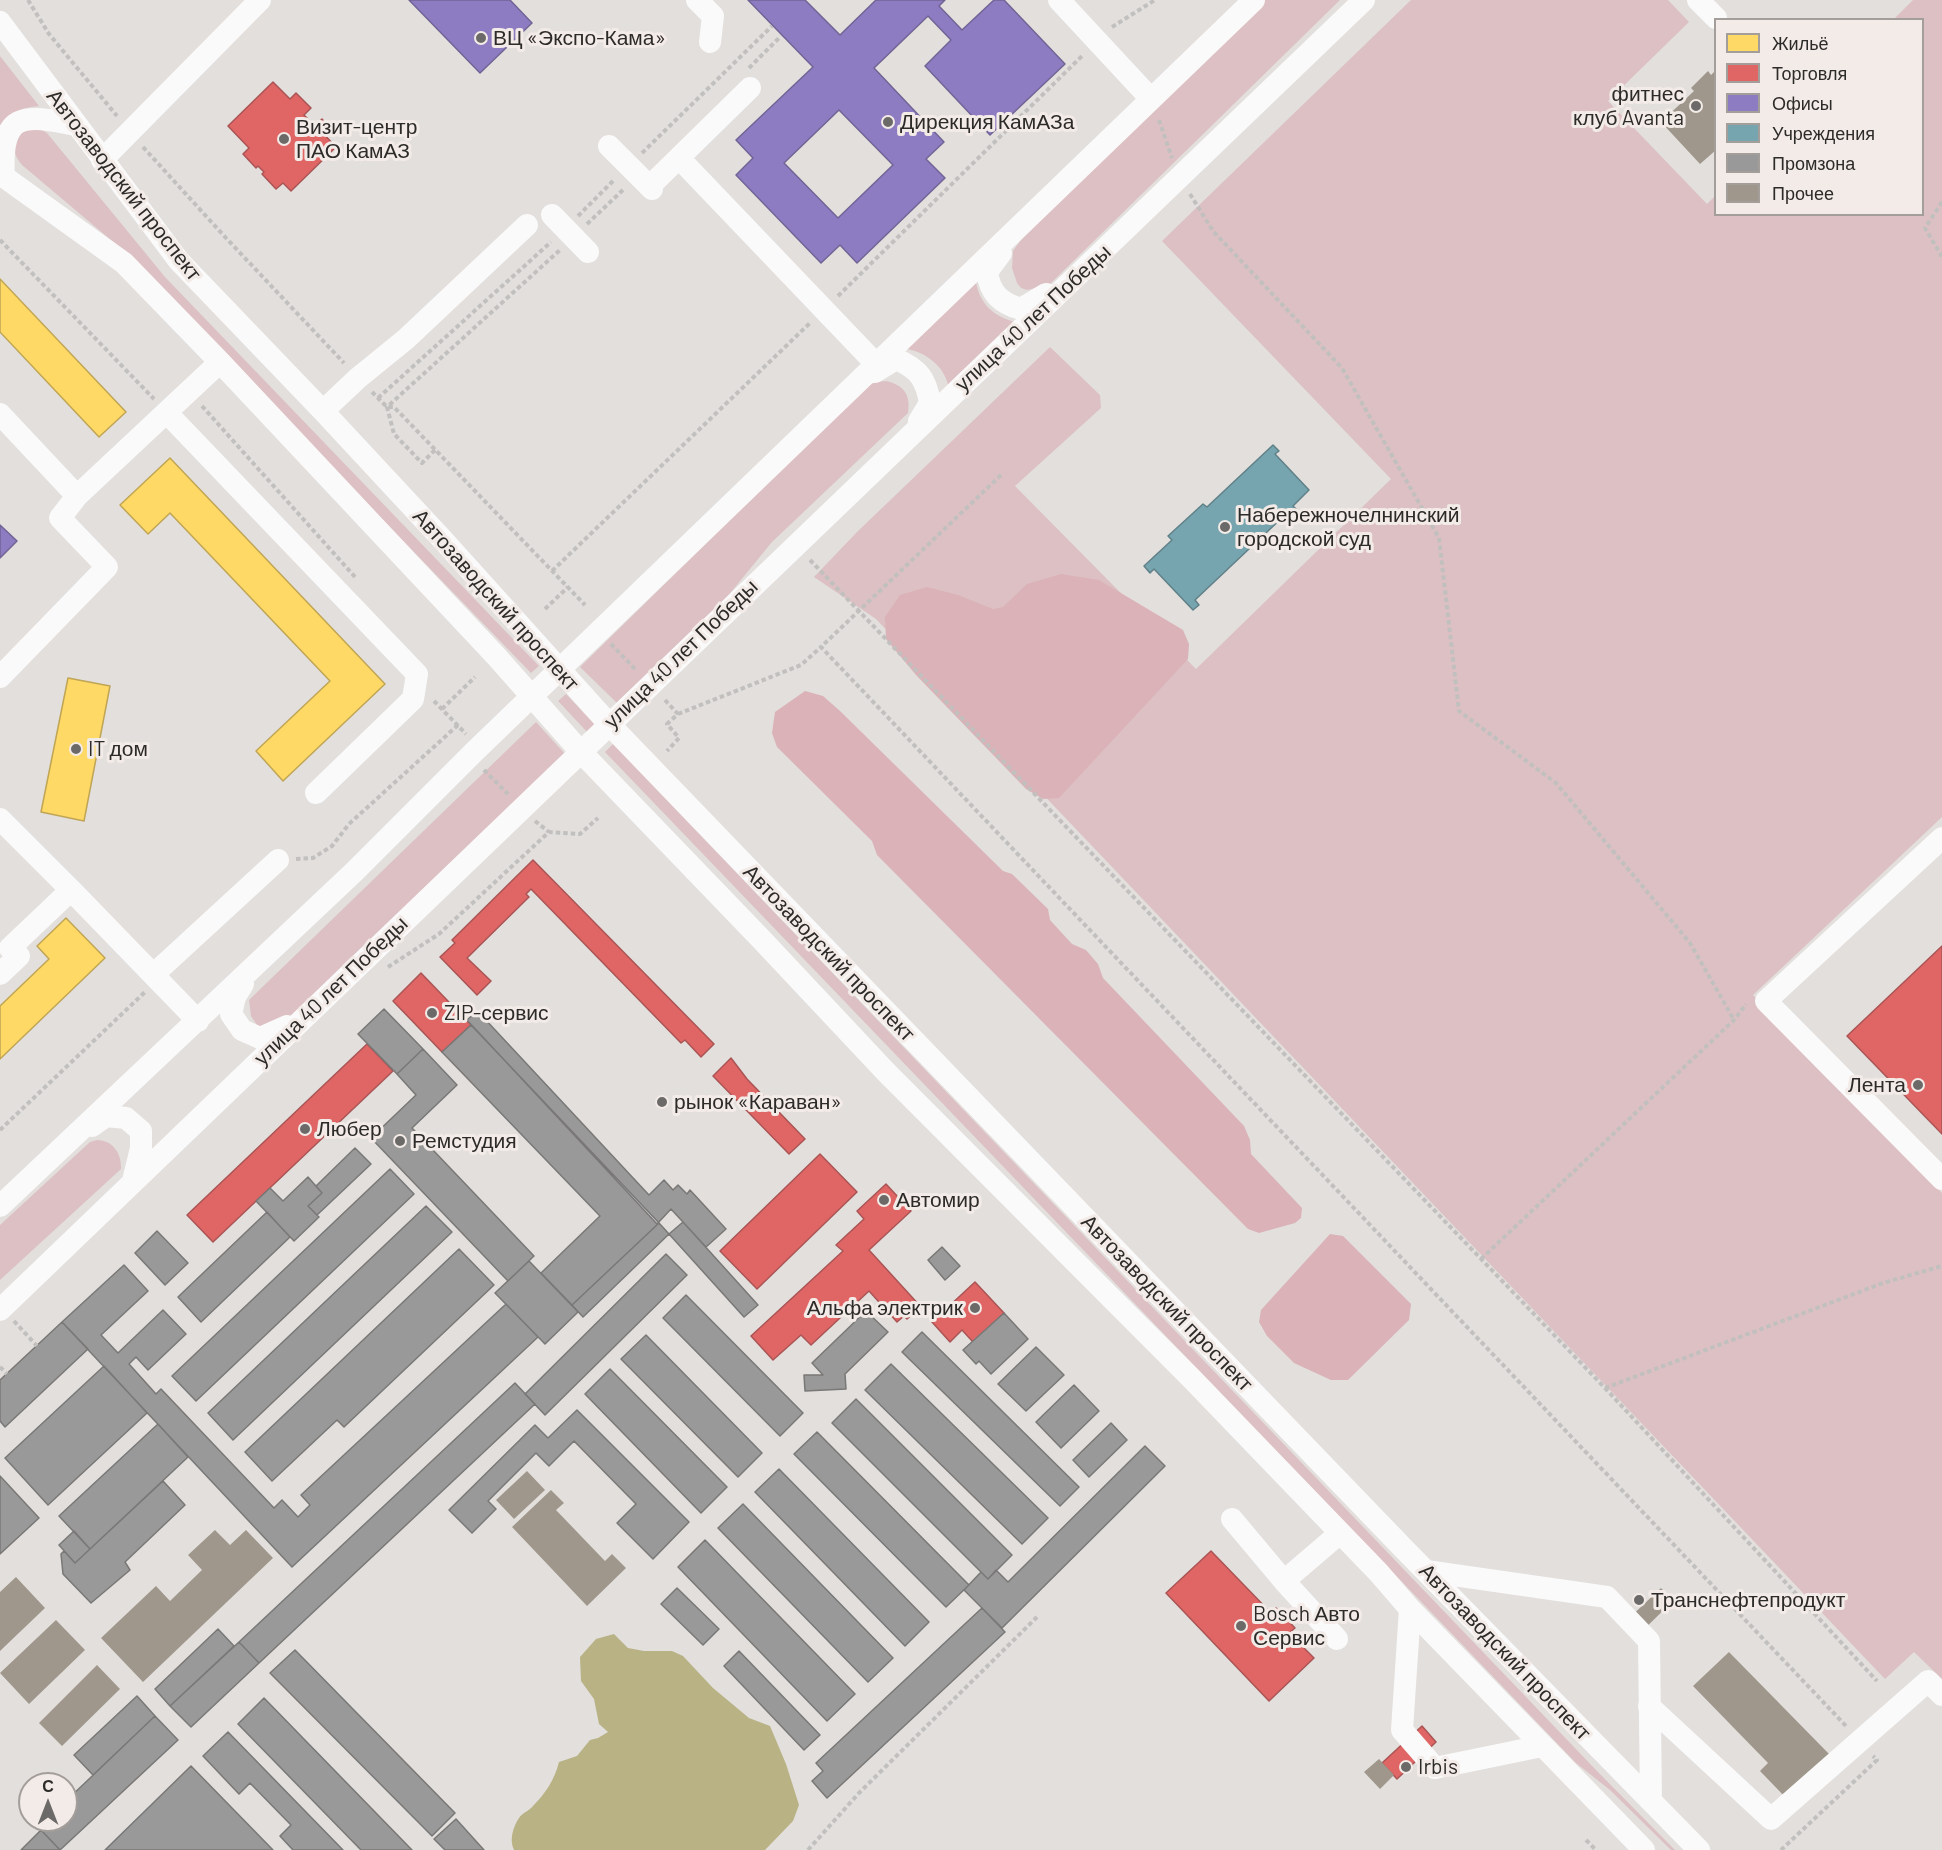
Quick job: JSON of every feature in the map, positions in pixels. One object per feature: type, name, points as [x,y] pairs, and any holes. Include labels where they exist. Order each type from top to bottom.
[{"type":"street","points":[[102,160],[260,0]]},
{"type":"street","points":[[1059,0],[1151,99]]},
{"type":"street","points":[[0,1206],[355,871],[475,751],[1254,0]]},
{"type":"street","name":"улица 40 лет Победы","points":[[7,1315],[132,1182],[1364,0]]},
{"type":"street","points":[[1698,0],[1716,18]]},
{"type":"street","points":[[702,2],[713,16],[710,42]]},
{"type":"street","name":"Автозаводский проспект","points":[[0,22],[179,261],[323,411],[609,724],[1692,1846]]},
{"type":"street","points":[[609,146],[651,187],[750,88]]},
{"type":"street","points":[[2,176],[4,142],[8,131],[16,123],[26,118],[41,117],[76,125]]},
{"type":"street","points":[[679,158],[876,364]]},
{"type":"street","name":"Автозаводский проспект","points":[[2,176],[123,262],[220,362],[532,697],[580,752],[886,1072],[1192,1379],[1379,1573],[1410,1609],[1644,1850]]},
{"type":"street","points":[[552,215],[588,252]]},
{"type":"street","points":[[1023,222],[987,272],[989,285],[996,297],[1008,305],[1021,309],[1076,276]]},
{"type":"street","points":[[323,411],[358,378],[406,339],[527,225]]},
{"type":"street","points":[[858,382],[896,359],[909,364],[920,374],[928,387],[930,403],[910,435]]},
{"type":"street","points":[[0,677],[108,567],[60,518],[77,496],[220,362]]},
{"type":"street","points":[[167,413],[417,674],[413,699],[316,793]]},
{"type":"street","points":[[0,414],[77,496]]},
{"type":"street","points":[[0,819],[198,1021]]},
{"type":"street","points":[[1942,838],[1766,1000],[1942,1179]]},
{"type":"street","points":[[154,974],[278,860]]},
{"type":"street","points":[[0,974],[18,956],[10,948],[71,890]]},
{"type":"street","points":[[253,967],[235,997],[231,1014],[242,1030],[260,1038],[302,1020]]},
{"type":"street","points":[[68,1142],[106,1116],[126,1118],[141,1131],[141,1148],[132,1182]]},
{"type":"street","points":[[1232,1519],[1336,1639]]},
{"type":"street","points":[[1284,1581],[1340,1533]]},
{"type":"street","points":[[1379,1573],[1395,1575],[1405,1570],[1407,1561],[1405,1550]]},
{"type":"street","points":[[1426,1571],[1607,1597],[1649,1641],[1651,1801]]},
{"type":"street","points":[[1410,1609],[1402,1730],[1436,1768],[1542,1746]]},
{"type":"street","points":[[1649,1706],[1772,1819],[1928,1681],[1942,1695]]},
{"type":"path","points":[[28,0],[49,34],[130,132],[226,238],[387,407],[394,435],[422,463],[435,450]]},
{"type":"path","points":[[1151,99],[1179,177],[1214,231],[1342,368],[1439,538],[1459,711],[1556,783],[1690,943],[1734,1020]]},
{"type":"path","points":[[1942,202],[1925,228],[1942,259]]},
{"type":"path","points":[[0,240],[167,413]]},
{"type":"path","points":[[387,407],[394,407],[585,605]]},
{"type":"path","points":[[667,751],[679,738],[667,724],[678,714],[801,664],[1001,475]]},
{"type":"path","points":[[807,558],[1605,1388],[1877,1681]]},
{"type":"path","points":[[545,609],[568,586]]},
{"type":"path","points":[[604,637],[639,673]]},
{"type":"path","points":[[821,646],[1877,1760],[1781,1850]]},
{"type":"path","points":[[469,736],[442,710],[476,677]]},
{"type":"path","points":[[665,700],[678,714]]},
{"type":"path","points":[[278,860],[313,858],[332,846],[349,825],[458,725]]},
{"type":"path","points":[[477,763],[508,794]]},
{"type":"path","points":[[530,817],[549,832],[580,834],[598,818]]},
{"type":"path","points":[[378,974],[439,934],[549,832]]},
{"type":"path","points":[[0,1130],[145,993],[154,974]]},
{"type":"path","points":[[1481,1259],[1734,1020],[1753,995],[1766,1000]]},
{"type":"path","points":[[1605,1388],[1883,1283],[1942,1266]]},
{"type":"path","points":[[7,1315],[37,1346]]},
{"type":"path","points":[[0,1367],[7,1374]]},
{"type":"path","points":[[808,1850],[860,1792],[1037,1617]]},
{"type":"path","points":[[1586,1840],[1596,1850]]},
{"type":"shaded area","points":[[1264,0],[1340,0],[1049,285],[1027,290],[1021,288],[1012,268],[1013,251],[1046,205]]},
{"type":"shaded area","points":[[1411,0],[1668,0],[1689,22],[1608,101],[1707,204],[1714,197],[1714,216],[1924,216],[1924,18],[1895,18],[1913,0],[1942,0],[1942,817],[1753,995],[1942,1193],[1942,1679],[1914,1652],[1885,1679],[876,619],[814,577],[857,532],[1050,347],[1100,395],[1101,408],[1015,486],[1196,669],[1391,479],[1162,241]]},
{"type":"shaded area","points":[[0,56],[39,106],[17,112],[0,126]]},
{"type":"shaded area","points":[[40,129],[47,133],[165,277],[539,666],[531,673],[118,246],[22,165],[15,152],[18,140],[23,131]]},
{"type":"shaded area","points":[[976,282],[984,303],[994,313],[1015,322],[948,385],[946,378],[933,361],[920,353],[907,349]]},
{"type":"shaded area","points":[[886,381],[897,385],[905,392],[909,407],[908,413],[772,542],[727,597],[619,705],[580,667],[867,386]]},
{"type":"shaded area","points":[[1061,574],[1099,580],[1183,630],[1189,644],[1188,659],[1059,798],[1043,799],[1026,789],[916,675],[886,639],[885,617],[900,595],[927,587],[958,595],[993,609],[1003,607],[1027,584]]},
{"type":"shaded area","points":[[805,691],[823,696],[840,711],[1003,871],[1012,874],[1048,909],[1050,920],[1072,944],[1086,950],[1098,964],[1103,978],[1244,1126],[1250,1140],[1251,1154],[1302,1208],[1301,1218],[1295,1223],[1259,1233],[1248,1229],[877,855],[872,841],[777,747],[772,733],[775,712]]},
{"type":"shaded area","points":[[566,694],[597,727],[589,734],[558,701]]},
{"type":"shaded area","points":[[536,722],[566,755],[288,1020],[259,1028],[251,1016],[249,1000]]},
{"type":"shaded area","points":[[613,744],[1675,1850],[1671,1850],[1610,1790],[1576,1763],[605,752]]},
{"type":"shaded area","points":[[97,1140],[112,1145],[120,1158],[121,1169],[0,1280],[0,1225],[90,1142]]},
{"type":"shaded area","points":[[1330,1234],[1343,1236],[1411,1304],[1409,1320],[1348,1380],[1331,1380],[1294,1363],[1267,1336],[1259,1322],[1261,1310]]},
{"type":"shaded area","points":[[614,1634],[628,1648],[644,1651],[672,1651],[683,1656],[713,1688],[749,1718],[770,1726],[786,1764],[799,1805],[793,1821],[765,1850],[514,1850],[513,1829],[520,1816],[531,1808],[545,1791],[559,1762],[577,1756],[590,1740],[608,1732],[599,1724],[594,1699],[581,1681],[580,1657],[596,1639]]},
{"type":"building: Жильё","points":[[0,279],[126,412],[99,437],[0,332]]},
{"type":"building: Жильё","points":[[170,458],[385,684],[283,781],[256,751],[330,681],[170,513],[148,534],[120,505]]},
{"type":"building: Жильё","name":"IT дом","points":[[68,678],[110,686],[84,821],[41,812]]},
{"type":"building: Жильё","points":[[66,918],[105,958],[0,1059],[0,1006],[49,959],[37,946]]},
{"type":"building: Торговля","name":"Визит-центр ПАО КамАЗ","points":[[273,82],[290,99],[296,93],[311,108],[304,115],[315,126],[322,119],[326,124],[320,130],[336,147],[291,191],[283,183],[276,189],[262,174],[264,172],[258,166],[256,168],[243,154],[249,148],[228,126]]},
{"type":"building: Торговля","points":[[533,860],[714,1044],[701,1057],[685,1040],[681,1043],[531,889],[526,894],[529,897],[467,958],[491,981],[477,995],[440,957],[455,943],[452,940]]},
{"type":"building: Торговля","name":"Лента","points":[[1942,946],[1942,1134],[1847,1036]]},
{"type":"building: Торговля","points":[[421,973],[471,1025],[442,1052],[393,1001]]},
{"type":"building: Торговля","name":"Любер","points":[[367,1044],[393,1071],[213,1242],[187,1215]]},
{"type":"building: Торговля","points":[[731,1058],[747,1079],[805,1139],[789,1154],[713,1076]]},
{"type":"building: Торговля","points":[[820,1154],[857,1192],[757,1289],[720,1251]]},
{"type":"building: Торговля","points":[[886,1184],[911,1211],[869,1250],[921,1307],[907,1319],[904,1316],[897,1322],[869,1291],[811,1345],[801,1335],[773,1360],[751,1336],[843,1251],[836,1245],[864,1219],[857,1211]]},
{"type":"building: Торговля","points":[[975,1282],[1004,1313],[973,1342],[962,1330],[950,1342],[932,1322]]},
{"type":"building: Торговля","points":[[1211,1551],[1271,1613],[1276,1608],[1295,1628],[1289,1633],[1314,1658],[1269,1701],[1166,1593]]},
{"type":"building: Торговля","points":[[1422,1726],[1436,1742],[1397,1779],[1382,1763]]},
{"type":"building: Офисы","name":"ВЦ «Экспо-Кама»","points":[[409,0],[510,0],[532,23],[480,73]]},
{"type":"building: Офисы","name":"Дирекция КамАЗа","points":[[748,0],[805,0],[840,35],[876,0],[945,0],[939,6],[962,30],[994,0],[1004,0],[1065,64],[990,135],[925,66],[951,40],[928,16],[874,68],[944,142],[926,159],[945,178],[857,263],[840,245],[821,263],[736,175],[753,158],[736,140],[813,67]],"holes":[[[839,110],[893,165],[838,218],[784,163]]]},
{"type":"building: Офисы","points":[[0,525],[17,541],[0,558]]},
{"type":"building: Учреждения","name":"Набережночелнинский городской суд","points":[[1273,445],[1279,451],[1275,454],[1309,490],[1293,506],[1297,510],[1289,518],[1286,514],[1195,600],[1199,605],[1193,610],[1154,569],[1150,573],[1144,566],[1172,540],[1168,536],[1203,504],[1207,507]]},
{"type":"building: Промзона","points":[[384,1009],[423,1049],[397,1074],[358,1034]]},
{"type":"building: Промзона","points":[[475,1013],[481,1019],[483,1017],[649,1195],[664,1180],[673,1190],[678,1185],[687,1194],[690,1190],[726,1229],[706,1247],[671,1209],[657,1224],[467,1020]]},
{"type":"building: Промзона","points":[[471,1025],[659,1223],[572,1305],[541,1273],[600,1216],[442,1052]]},
{"type":"building: Промзона","points":[[423,1049],[457,1085],[412,1128],[534,1256],[508,1281],[371,1138],[416,1095],[397,1074]]},
{"type":"building: Промзона","points":[[355,1148],[371,1164],[317,1215],[308,1206],[322,1193],[316,1186]]},
{"type":"building: Промзона","points":[[390,1169],[414,1194],[196,1401],[172,1376]]},
{"type":"building: Промзона","points":[[308,1177],[322,1193],[308,1206],[319,1217],[294,1241],[256,1201],[270,1188],[283,1201]]},
{"type":"building: Промзона","points":[[426,1206],[452,1232],[233,1440],[208,1413]]},
{"type":"building: Промзона","points":[[267,1212],[290,1237],[201,1322],[178,1297]]},
{"type":"building: Промзона","points":[[683,1222],[758,1305],[744,1317],[669,1234]]},
{"type":"building: Промзона","points":[[659,1223],[669,1234],[583,1317],[572,1305]]},
{"type":"building: Промзона","points":[[157,1231],[188,1263],[165,1285],[135,1253]]},
{"type":"building: Промзона","points":[[942,1247],[960,1266],[945,1280],[928,1260]]},
{"type":"building: Промзона","points":[[459,1249],[494,1285],[344,1427],[337,1420],[272,1481],[245,1452]]},
{"type":"building: Промзона","points":[[666,1254],[687,1275],[545,1415],[525,1394]]},
{"type":"building: Промзона","points":[[529,1261],[578,1312],[545,1344],[495,1293]]},
{"type":"building: Промзона","points":[[124,1265],[148,1291],[101,1335],[118,1353],[163,1310],[186,1334],[148,1370],[136,1357],[129,1364],[156,1394],[161,1389],[274,1508],[282,1500],[298,1517],[310,1505],[301,1495],[506,1304],[538,1337],[292,1567],[62,1322]]},
{"type":"building: Промзона","points":[[686,1295],[803,1413],[780,1436],[663,1318]]},
{"type":"building: Промзона","points":[[866,1311],[888,1332],[845,1374],[846,1389],[805,1391],[804,1375],[823,1375],[812,1363]]},
{"type":"building: Промзона","points":[[1004,1313],[1028,1339],[991,1374],[979,1361],[976,1364],[963,1350]]},
{"type":"building: Промзона","points":[[62,1322],[88,1349],[5,1427],[0,1421],[0,1380]]},
{"type":"building: Промзона","points":[[922,1332],[1079,1487],[1060,1506],[902,1352]]},
{"type":"building: Промзона","points":[[646,1335],[762,1453],[738,1477],[621,1359]]},
{"type":"building: Промзона","points":[[1036,1347],[1064,1375],[1026,1411],[998,1384]]},
{"type":"building: Промзона","points":[[891,1364],[1048,1518],[1022,1544],[865,1390]]},
{"type":"building: Промзона","points":[[104,1366],[147,1413],[48,1505],[5,1458]]},
{"type":"building: Промзона","points":[[610,1369],[727,1487],[701,1513],[585,1394]]},
{"type":"building: Промзона","points":[[515,1383],[535,1404],[259,1663],[239,1642]]},
{"type":"building: Промзона","points":[[1074,1385],[1099,1411],[1061,1448],[1036,1422]]},
{"type":"building: Промзона","points":[[856,1399],[1012,1555],[988,1579],[832,1423]]},
{"type":"building: Промзона","points":[[577,1410],[689,1522],[653,1559],[617,1523],[636,1504],[574,1441],[549,1466],[536,1453],[488,1501],[496,1509],[472,1533],[449,1510],[535,1425],[548,1438]]},
{"type":"building: Промзона","points":[[1111,1423],[1127,1440],[1089,1477],[1073,1460]]},
{"type":"building: Промзона","points":[[158,1424],[188,1457],[90,1549],[59,1516]]},
{"type":"building: Промзона","points":[[817,1432],[969,1585],[946,1607],[794,1454]]},
{"type":"building: Промзона","points":[[1145,1446],[1165,1466],[1002,1628],[964,1590],[981,1572],[988,1579],[996,1570],[1008,1582]]},
{"type":"building: Промзона","points":[[779,1469],[929,1622],[905,1646],[755,1492]]},
{"type":"building: Промзона","points":[[0,1476],[39,1518],[0,1554]]},
{"type":"building: Промзона","points":[[163,1481],[185,1505],[125,1562],[130,1570],[91,1603],[63,1574],[61,1554],[64,1551],[75,1563]]},
{"type":"building: Промзона","points":[[743,1504],[893,1658],[868,1682],[718,1528]]},
{"type":"building: Промзона","points":[[74,1531],[90,1549],[75,1563],[59,1545]]},
{"type":"building: Промзона","points":[[705,1540],[855,1694],[827,1721],[678,1567]]},
{"type":"building: Промзона","points":[[677,1588],[719,1629],[703,1645],[661,1604]]},
{"type":"building: Промзона","points":[[982,1608],[1005,1632],[827,1798],[812,1781],[823,1771],[816,1763]]},
{"type":"building: Промзона","points":[[218,1629],[234,1646],[170,1706],[155,1689]]},
{"type":"building: Промзона","points":[[239,1642],[259,1663],[191,1727],[170,1706]]},
{"type":"building: Промзона","points":[[295,1650],[455,1813],[432,1836],[270,1673]]},
{"type":"building: Промзона","points":[[739,1651],[820,1735],[804,1750],[724,1666]]},
{"type":"building: Промзона","points":[[137,1696],[155,1716],[93,1775],[74,1755]]},
{"type":"building: Промзона","points":[[264,1698],[412,1850],[361,1850],[238,1724]]},
{"type":"building: Промзона","points":[[155,1716],[178,1740],[60,1850],[43,1832],[78,1832],[78,1790]]},
{"type":"building: Промзона","points":[[228,1732],[343,1850],[293,1850],[280,1836],[291,1825],[250,1783],[239,1794],[203,1756]]},
{"type":"building: Промзона","points":[[191,1766],[273,1850],[105,1850]]},
{"type":"building: Промзона","points":[[456,1819],[484,1850],[445,1850],[434,1839]]},
{"type":"building: Промзона","points":[[39,1832],[43,1832],[60,1850],[21,1850]]},
{"type":"building: Прочее","name":"фитнес клуб Avanta","points":[[1708,71],[1711,75],[1714,72],[1714,152],[1700,164],[1661,122],[1694,91],[1691,88]]},
{"type":"building: Прочее","points":[[527,1471],[545,1490],[514,1519],[496,1500]]},
{"type":"building: Прочее","points":[[551,1490],[564,1503],[556,1510],[605,1561],[612,1554],[626,1568],[587,1606],[512,1527]]},
{"type":"building: Прочее","points":[[215,1530],[230,1545],[246,1530],[273,1558],[143,1682],[101,1638],[156,1586],[170,1601],[202,1570],[188,1555]]},
{"type":"building: Прочее","points":[[16,1577],[45,1608],[0,1651],[0,1592]]},
{"type":"building: Прочее","points":[[1661,1588],[1673,1601],[1638,1635],[1625,1622]]},
{"type":"building: Прочее","points":[[56,1620],[85,1650],[29,1704],[0,1673]]},
{"type":"building: Прочее","points":[[1729,1652],[1831,1756],[1787,1799],[1760,1771],[1768,1763],[1693,1686]]},
{"type":"building: Прочее","points":[[97,1665],[120,1689],[62,1746],[39,1723]]},
{"type":"building: Прочее","points":[[1379,1759],[1394,1775],[1380,1789],[1364,1772]]},
{"type":"place","name":"ВЦ «Экспо-Кама»","points":[[481,38]]},
{"type":"place","name":"фитнес клуб Avanta","points":[[1696,106]]},
{"type":"place","name":"Дирекция КамАЗа","points":[[888,122]]},
{"type":"place","name":"Визит-центр ПАО КамАЗ","points":[[284,139]]},
{"type":"place","name":"Набережночелнинский городской суд","points":[[1225,527]]},
{"type":"place","name":"IT дом","points":[[76,749]]},
{"type":"place","name":"ZIP-сервис","points":[[432,1013]]},
{"type":"place","name":"Лента","points":[[1918,1085]]},
{"type":"place","name":"рынок «Караван»","points":[[662,1102]]},
{"type":"place","name":"Любер","points":[[305,1129]]},
{"type":"place","name":"Ремстудия","points":[[400,1141]]},
{"type":"place","name":"Автомир","points":[[884,1200]]},
{"type":"place","name":"Альфа электрик","points":[[975,1308]]},
{"type":"place","name":"Транснефтепродукт","points":[[1639,1600]]},
{"type":"place","name":"Bosch Авто Сервис","points":[[1241,1626]]},
{"type":"place","name":"Irbis","points":[[1406,1767]]}]
